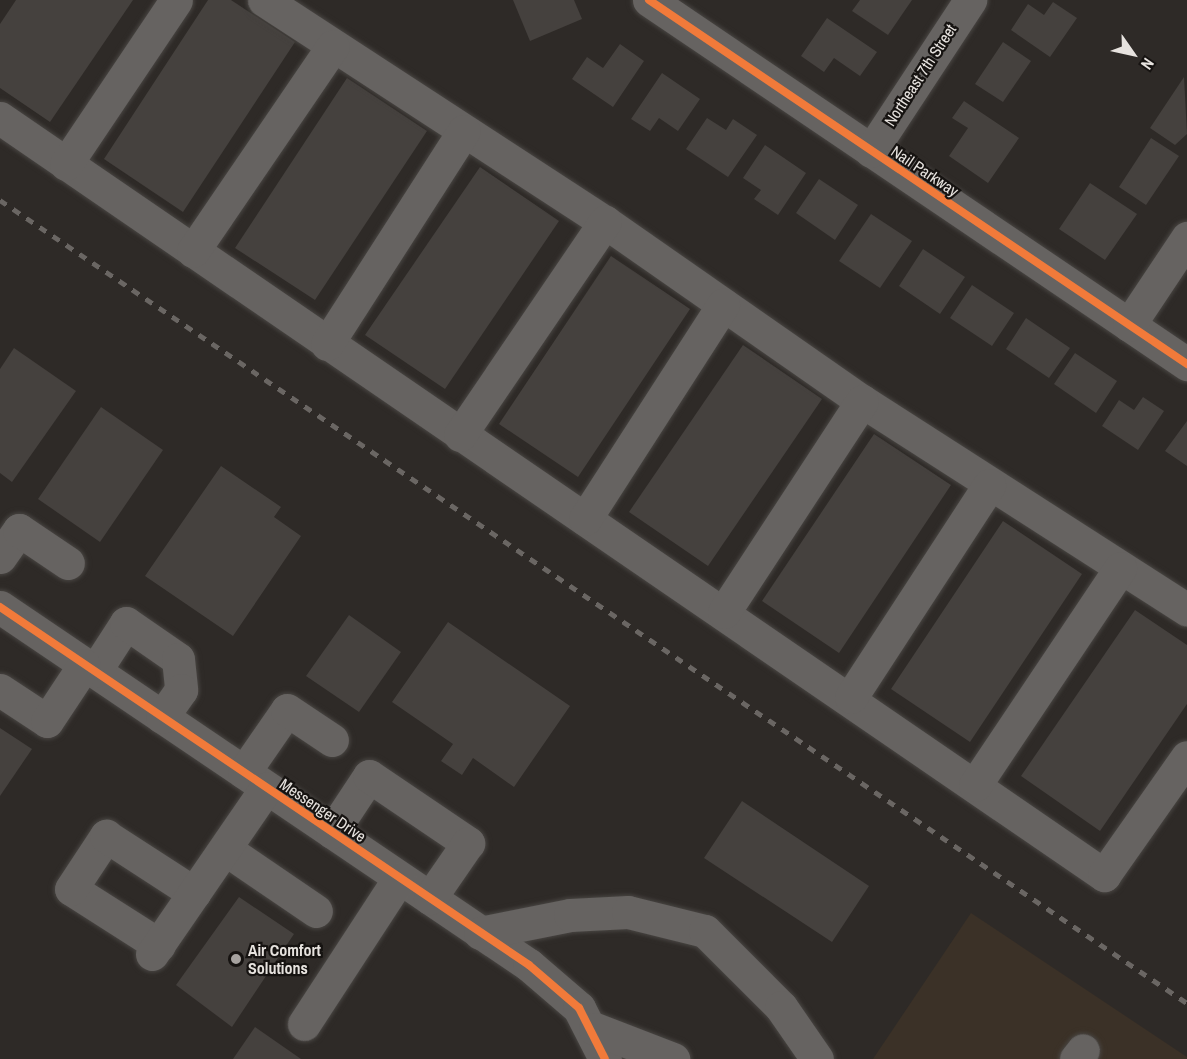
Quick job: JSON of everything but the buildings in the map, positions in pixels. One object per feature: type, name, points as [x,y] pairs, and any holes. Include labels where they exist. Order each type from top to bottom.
[{"type":"street","points":[[66,164],[176,0]]},
{"type":"street","points":[[264,0],[605,222],[862,401],[1187,610]]},
{"type":"street","name":"Nail Parkway","points":[[649,0],[1187,364]]},
{"type":"street","name":"Northeast 7th Street","points":[[871,151],[970,0]]},
{"type":"street","points":[[193,251],[333,46]]},
{"type":"street","points":[[0,118],[460,435],[851,697],[1104,875],[1187,758]]},
{"type":"street","points":[[327,344],[464,132]]},
{"type":"street","points":[[460,435],[605,222]]},
{"type":"street","points":[[1128,325],[1187,238]]},
{"type":"street","points":[[585,519],[723,304]]},
{"type":"street","points":[[724,612],[862,401]]},
{"type":"street","points":[[851,697],[989,484]]},
{"type":"street","points":[[0,557],[19,530],[68,563]]},
{"type":"street","points":[[975,784],[1120,568]]},
{"type":"street","name":"Messenger Drive","points":[[1,609],[430,898],[557,988],[600,1044]]},
{"type":"street","points":[[0,690],[47,721],[126,623],[178,659],[181,690],[162,717]]},
{"type":"street","points":[[194,893],[106,836],[71,889],[155,949],[225,849],[287,710],[332,740]]},
{"type":"street","points":[[332,832],[369,776],[468,843],[430,898]]},
{"type":"street","points":[[225,849],[316,911]]},
{"type":"street","points":[[304,1024],[399,878]]},
{"type":"street","points":[[480,933],[570,915],[628,912],[705,931],[781,1007],[816,1059]]},
{"type":"street","points":[[600,1044],[673,1059]]},
{"type":"shaded area","points":[[971,913],[1187,1057],[1187,1059],[873,1059]]},
{"type":"railway","points":[[0,200],[1187,1003]]},
{"type":"cycle path","points":[[649,0],[1187,364]]},
{"type":"cycle path","points":[[0,607],[529,965],[579,1008],[605,1059]]},
{"type":"place","name":"Air Comfort Solutions","points":[[236,959]]}]
